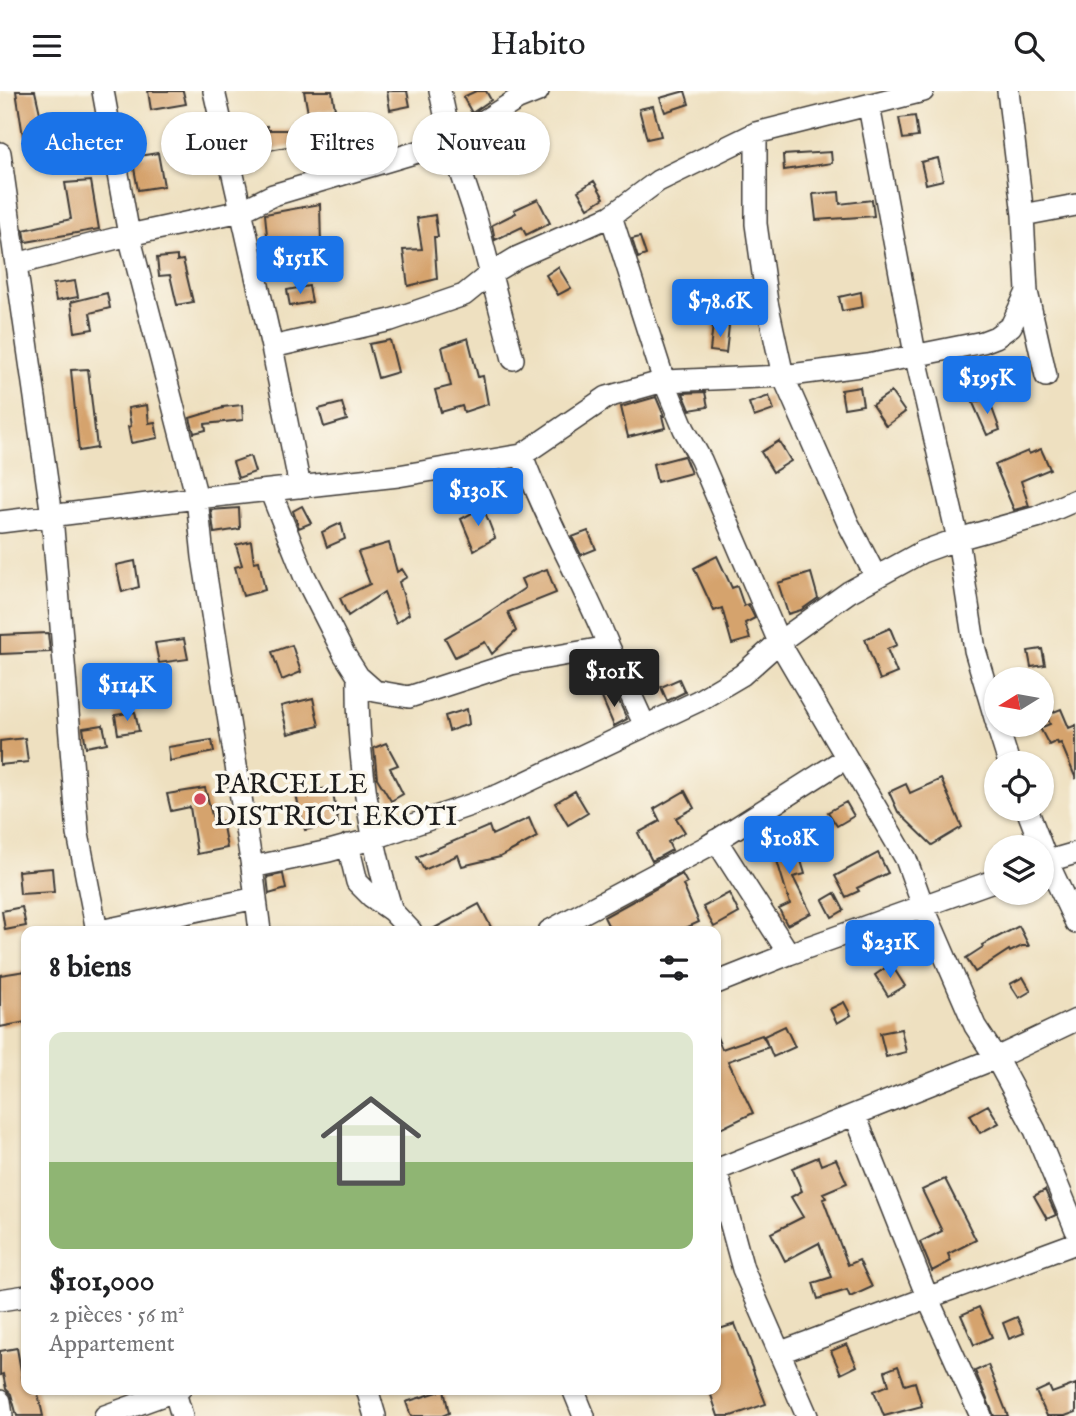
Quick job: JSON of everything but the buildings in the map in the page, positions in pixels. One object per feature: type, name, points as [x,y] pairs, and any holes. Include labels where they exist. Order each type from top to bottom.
[{"type":"street","points":[[103,91],[129,235],[197,498],[203,557],[259,926]]},
{"type":"street","points":[[214,91],[272,347],[300,487]]},
{"type":"street","points":[[440,91],[445,112]]},
{"type":"street","points":[[498,112],[538,91]]},
{"type":"street","points":[[272,347],[391,320],[442,304],[464,295],[490,274],[546,243],[583,230],[611,216],[658,181],[756,133],[923,91]]},
{"type":"street","points":[[1008,91],[1023,215],[1027,292],[1046,376]]},
{"type":"street","points":[[869,106],[915,354],[958,539],[975,650],[984,681]]},
{"type":"street","points":[[756,133],[756,224],[767,302],[783,376],[848,523],[876,577]]},
{"type":"street","points":[[0,153],[52,516],[78,834],[97,926]]},
{"type":"street","points":[[16,264],[129,235],[241,211],[273,195],[412,154]]},
{"type":"street","points":[[462,175],[475,214],[513,359]]},
{"type":"street","points":[[1023,215],[1076,205]]},
{"type":"street","points":[[611,216],[664,381],[779,642],[906,859],[923,907],[975,1026],[996,1058],[1035,1130],[1076,1230]]},
{"type":"street","points":[[0,522],[398,476],[522,455],[607,397],[664,381],[783,376],[868,365],[983,342],[996,337],[1011,326],[1027,292]]},
{"type":"street","points":[[0,307],[21,303]]},
{"type":"street","points":[[522,455],[531,480],[595,611],[645,726]]},
{"type":"street","points":[[270,490],[304,575],[344,654],[358,676],[375,691],[410,698],[511,664],[610,647]]},
{"type":"street","points":[[252,866],[329,851],[372,839],[499,795],[698,701],[742,675],[779,642],[849,592],[922,552],[1037,517],[1076,500]]},
{"type":"street","points":[[358,676],[360,740],[372,839],[393,911]]},
{"type":"street","points":[[558,926],[716,840],[846,758]]},
{"type":"street","points":[[716,840],[789,954]]},
{"type":"street","points":[[348,845],[351,867],[357,882],[372,897],[393,911],[406,926]]},
{"type":"street","points":[[1054,859],[1076,853]]},
{"type":"street","points":[[1054,881],[1076,923]]},
{"type":"street","points":[[721,981],[984,884]]},
{"type":"street","points":[[122,926],[256,898]]},
{"type":"street","points":[[721,1168],[996,1058],[1076,1020]]},
{"type":"street","points":[[855,1115],[928,1299],[981,1416]]},
{"type":"street","points":[[721,1188],[743,1269],[807,1416]]},
{"type":"street","points":[[781,1352],[1076,1243]]},
{"type":"street","points":[[0,1300],[21,1297]]},
{"type":"street","points":[[105,1416],[162,1395]]},
{"type":"street","points":[[177,1395],[182,1416]]},
{"type":"street","points":[[368,1395],[375,1416]]},
{"type":"street","points":[[575,1395],[584,1416]]},
{"type":"street","points":[[0,1402],[2,1416]]},
{"type":"place","name":"PARCELLE DISTRICT EKOTI","points":[[200,799]]}]
